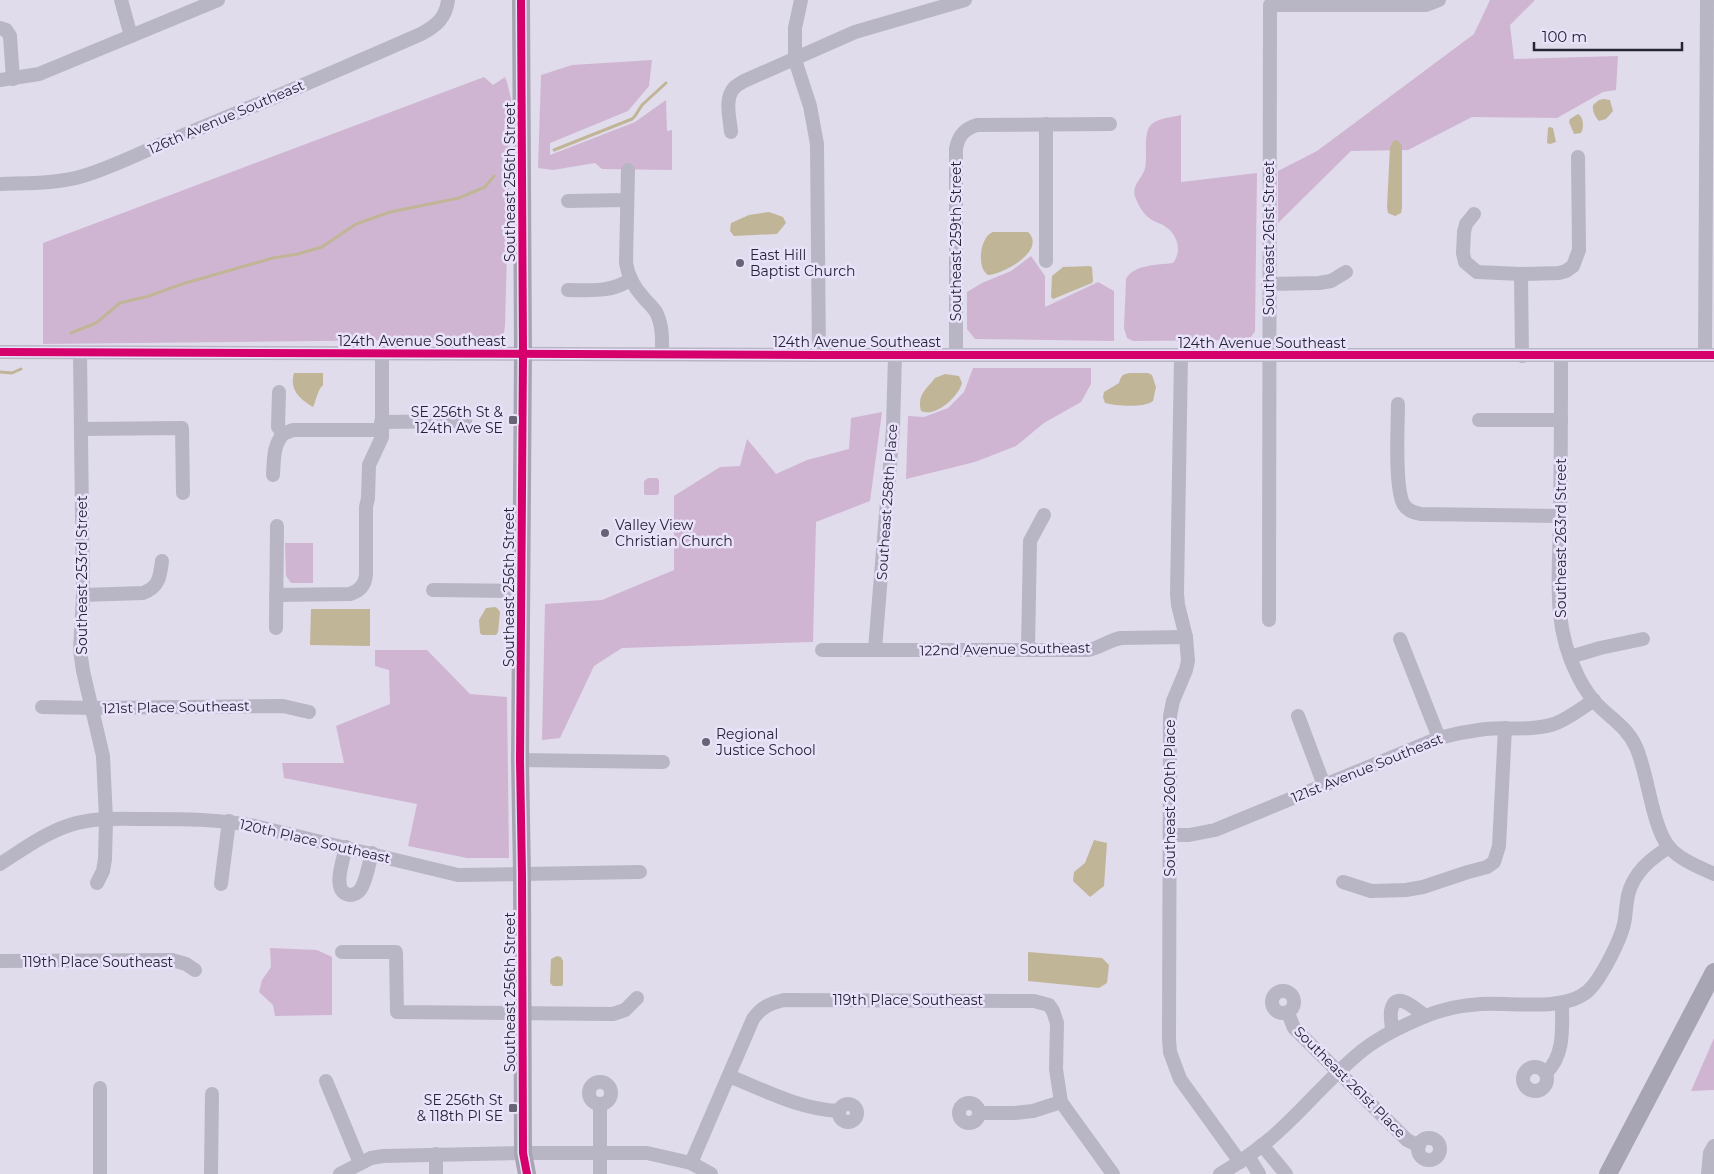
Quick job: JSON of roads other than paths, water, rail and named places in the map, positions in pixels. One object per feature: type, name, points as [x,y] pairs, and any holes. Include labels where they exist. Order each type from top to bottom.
[{"type":"main road","name":"Southeast 256th Street","points":[[521,0],[523,353],[520,760],[523,1153],[527,1174]]},
{"type":"main road","points":[[1608,1174],[1714,972]]},
{"type":"main road","name":"Southeast 256th Street","points":[[517,1174],[517,1168],[523,1153]]},
{"type":"street","points":[[121,0],[131,36]]},
{"type":"street","points":[[0,28],[6,30],[10,36],[7,79],[39,74],[218,0]]},
{"type":"street","name":"126th Avenue Southeast","points":[[0,184],[54,182],[82,177],[111,166],[242,112],[434,28],[442,19],[448,0]]},
{"type":"street","points":[[801,0],[795,28],[795,60],[810,106],[817,144],[819,355]]},
{"type":"street","points":[[732,132],[728,103],[734,88],[744,81],[855,32],[965,0]]},
{"type":"street","points":[[1350,2],[1426,5],[1439,0]]},
{"type":"street","name":"Southeast 261st Street","points":[[1269,620],[1268,284],[1270,5],[1350,2]]},
{"type":"street","points":[[1710,6],[1710,355]]},
{"type":"street","name":"Southeast 259th Street","points":[[956,355],[957,140],[965,130],[977,124],[1046,124]]},
{"type":"street","points":[[1046,261],[1046,124],[1110,124]]},
{"type":"street","points":[[1474,214],[1466,224],[1463,253],[1465,262],[1476,272],[1559,274],[1566,271],[1573,266],[1578,250],[1578,157]]},
{"type":"street","points":[[628,170],[626,263],[637,290],[658,316],[661,329],[662,354]]},
{"type":"street","points":[[568,201],[627,200]]},
{"type":"street","points":[[1268,284],[1319,283],[1331,281],[1346,272]]},
{"type":"street","points":[[1521,274],[1522,356]]},
{"type":"street","points":[[568,290],[610,289],[631,279]]},
{"type":"street","name":"124th Avenue Southeast","points":[[0,352],[1181,356],[1710,355]]},
{"type":"street","name":"Southeast 253rd Street","points":[[80,353],[82,595],[80,650],[82,671],[103,756],[106,819],[105,859],[103,871],[97,883]]},
{"type":"street","points":[[276,595],[350,594],[362,587],[366,575],[366,507],[369,465],[380,442],[382,426],[382,354]]},
{"type":"street","name":"Southeast 258th Place","points":[[875,650],[892,438],[896,355]]},
{"type":"street","name":"Southeast 260th Place","points":[[1181,356],[1177,594],[1188,651],[1186,670],[1173,701],[1170,716],[1170,1052],[1180,1079],[1244,1159],[1259,1174]]},
{"type":"street","name":"Southeast 263rd Street","points":[[1561,356],[1558,595],[1563,637],[1577,676],[1594,700],[1624,728],[1633,741],[1640,756],[1662,834],[1669,847]]},
{"type":"street","points":[[279,392],[278,427],[283,434]]},
{"type":"street","points":[[1398,404],[1399,488],[1404,504],[1408,509],[1414,513],[1421,514],[1560,516]]},
{"type":"street","points":[[1479,420],[1561,420]]},
{"type":"street","points":[[273,476],[274,452],[283,434],[293,430],[465,421]]},
{"type":"street","points":[[81,429],[182,428],[183,493]]},
{"type":"street","points":[[1028,650],[1030,541],[1044,515]]},
{"type":"street","points":[[276,628],[277,526]]},
{"type":"street","points":[[82,595],[143,593],[150,590],[156,584],[160,575],[162,561]]},
{"type":"street","points":[[433,590],[521,591]]},
{"type":"street","name":"122nd Avenue Southeast","points":[[822,650],[1088,650],[1096,649],[1113,639],[1186,637]]},
{"type":"street","points":[[1400,639],[1439,738]]},
{"type":"street","points":[[1570,657],[1600,648],[1643,639]]},
{"type":"street","name":"121st Avenue Southeast","points":[[1170,835],[1215,830],[1439,738],[1466,732],[1540,727],[1555,724],[1594,700]]},
{"type":"street","name":"121st Place Southeast","points":[[42,707],[282,706],[310,712]]},
{"type":"street","points":[[1298,716],[1324,785]]},
{"type":"street","points":[[1343,882],[1371,891],[1406,890],[1423,887],[1487,867],[1494,862],[1499,846],[1505,728]]},
{"type":"street","points":[[520,760],[663,762]]},
{"type":"street","name":"120th Place Southeast","points":[[0,864],[58,830],[72,824],[106,819],[229,821],[372,853],[458,875],[640,872]]},
{"type":"street","points":[[221,884],[229,821]]},
{"type":"street","points":[[346,847],[338,883],[342,891],[348,894],[354,894],[361,890],[372,853]]},
{"type":"street","points":[[1220,1174],[1262,1145],[1364,1049],[1392,1031],[1425,1016],[1455,1007],[1480,1004],[1562,1004],[1588,991],[1601,974],[1619,937],[1624,924],[1626,902],[1631,885],[1650,860],[1669,847],[1681,858],[1714,874]]},
{"type":"street","points":[[342,952],[396,952],[397,1012],[614,1014],[625,1010],[637,998]]},
{"type":"street","name":"119th Place Southeast","points":[[0,961],[172,960],[186,964],[195,970]]},
{"type":"street","name":"119th Place Southeast","points":[[729,1076],[753,1019],[766,1006],[784,1000],[1034,1000],[1049,1005],[1053,1010],[1056,1023],[1056,1069],[1061,1102]]},
{"type":"street","points":[[1392,1031],[1391,1011],[1393,1005],[1397,1002],[1407,1002],[1425,1016]]},
{"type":"street","points":[[1546,1073],[1557,1058],[1561,1047],[1562,1004]]},
{"type":"street","name":"Southeast 261st Place","points":[[1288,1013],[1294,1028],[1407,1140],[1419,1146]]},
{"type":"street","points":[[691,1163],[729,1076],[802,1106],[820,1110],[839,1110]]},
{"type":"street","points":[[326,1081],[360,1163]]},
{"type":"street","points":[[100,1088],[100,1174]]},
{"type":"street","points":[[211,1174],[212,1094]]},
{"type":"street","points":[[979,1113],[1032,1111],[1061,1102],[1113,1174]]},
{"type":"street","points":[[600,1104],[600,1174]]},
{"type":"street","points":[[1262,1145],[1286,1174]]},
{"type":"street","points":[[1708,1174],[1710,1153],[1714,1146]]},
{"type":"street","points":[[340,1174],[360,1163],[383,1156],[647,1153],[691,1163],[711,1174]]},
{"type":"street","points":[[436,1154],[436,1174]]},
{"type":"waterway","points":[[554,150],[632,119],[642,105],[666,83]]},
{"type":"waterway","points":[[71,333],[96,323],[120,303],[273,258],[298,254],[322,247],[356,224],[390,212],[459,198],[485,187],[494,176]]},
{"type":"waterway","points":[[0,372],[12,373],[21,369]]},
{"type":"place","name":"East Hill Baptist Church","points":[[740,263]]},
{"type":"place","name":"SE 256th St & 124th Ave SE","points":[[513,420]]},
{"type":"place","name":"Valley View Christian Church","points":[[605,533]]},
{"type":"place","name":"Regional Justice School","points":[[706,742]]},
{"type":"place","name":"SE 256th St & 118th Pl SE","points":[[513,1108]]}]
